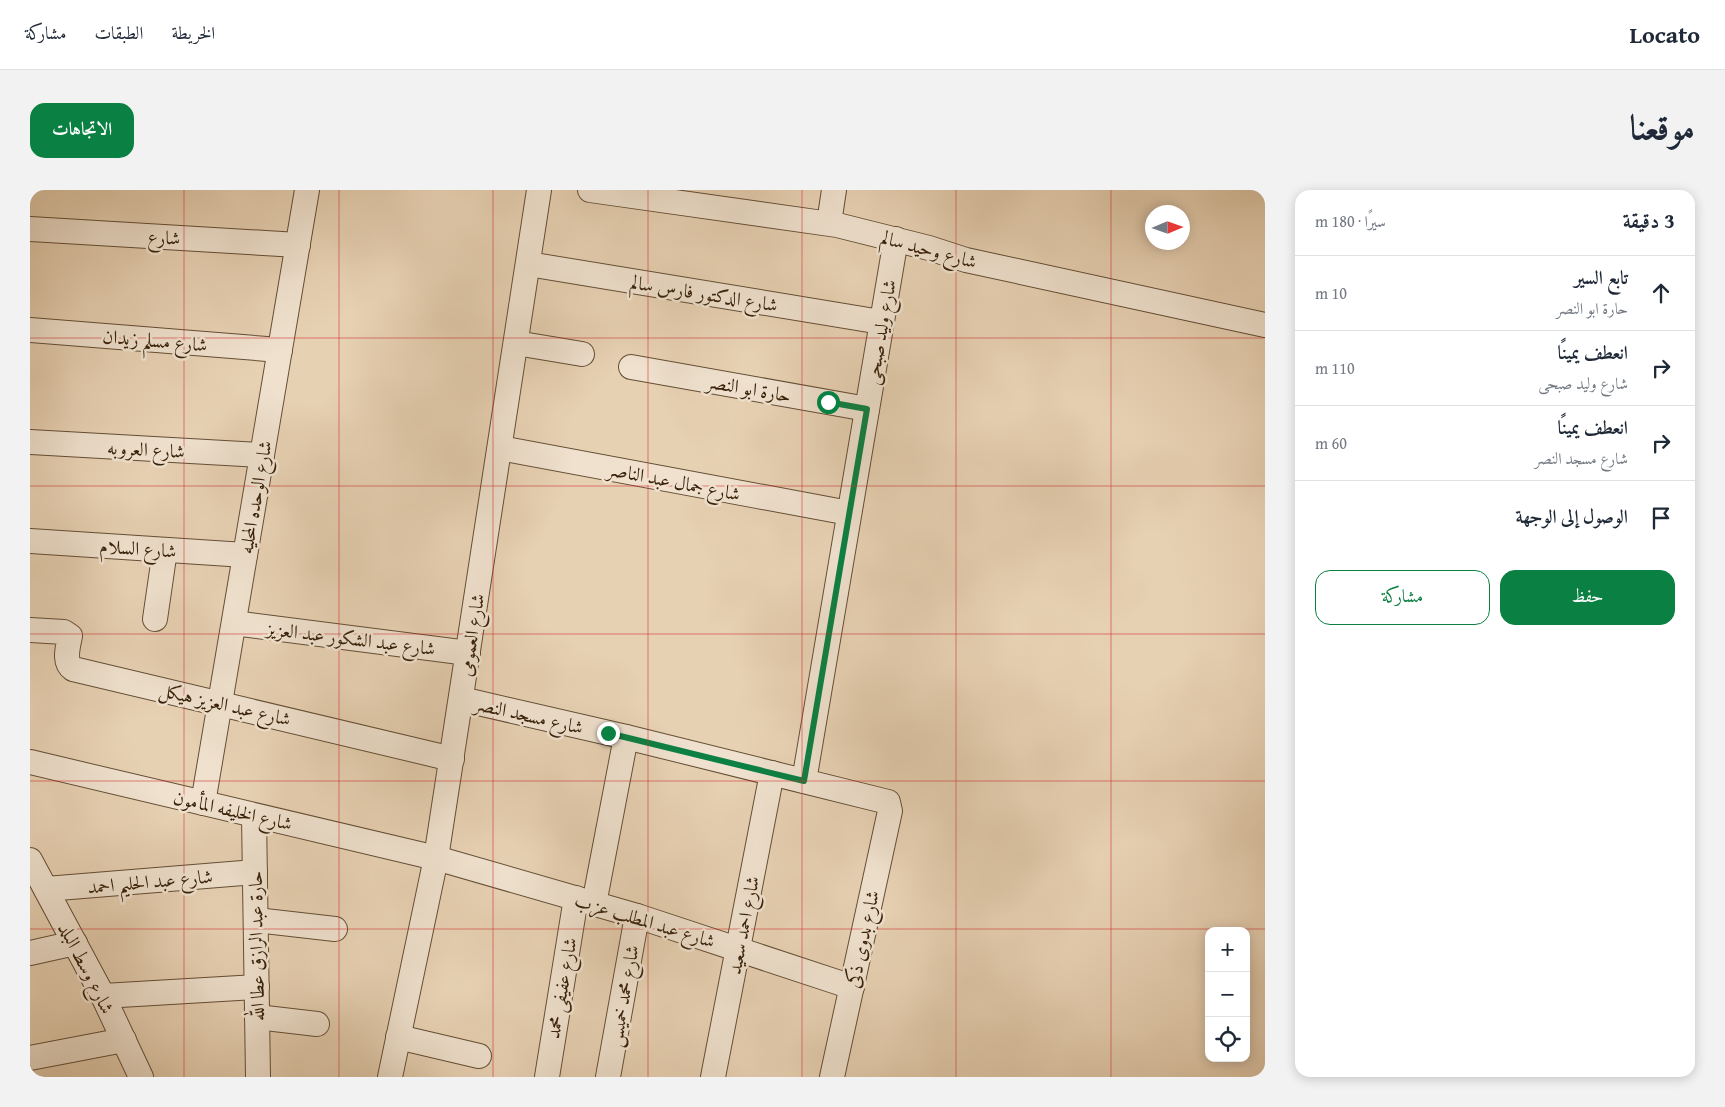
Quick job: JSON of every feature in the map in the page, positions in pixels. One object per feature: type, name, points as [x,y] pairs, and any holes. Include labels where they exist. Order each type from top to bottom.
[{"type":"street","name":"شارع الوحده المحليه","points":[[203,803],[307,190]]},
{"type":"street","name":"شارع العمومى","points":[[390,1077],[436,858],[539,190]]},
{"type":"street","name":"شارع وحيد سالم","points":[[590,190],[829,223],[896,239],[966,260],[1265,325]]},
{"type":"street","points":[[829,223],[834,190]]},
{"type":"street","name":"شارع","points":[[30,229],[298,245]]},
{"type":"street","name":"شارع وليد صبحى","points":[[804,781],[896,239]]},
{"type":"street","name":"شارع الدكتور فارس سالم","points":[[528,264],[881,322]]},
{"type":"street","name":"شارع مسلم زيدان","points":[[30,330],[280,350]]},
{"type":"street","points":[[516,343],[582,354]]},
{"type":"street","name":"حارة ابو النصر","points":[[631,367],[867,409]]},
{"type":"street","name":"شارع العروبه","points":[[30,442],[262,455]]},
{"type":"street","name":"شارع جمال عبد الناصر","points":[[500,448],[849,513]]},
{"type":"street","name":"شارع السلام","points":[[30,541],[245,555]]},
{"type":"street","points":[[155,619],[165,550]]},
{"type":"street","name":"شارع عبد الشكور عبد العزيز","points":[[234,623],[468,653]]},
{"type":"street","name":"شارع عبد العزيز هيكل","points":[[30,630],[68,633],[70,636],[67,664],[73,669],[452,759]]},
{"type":"street","name":"شارع مسجد النصر","points":[[461,699],[626,737],[888,802]]},
{"type":"street","name":"شارع عفيفى محمد","points":[[546,1077],[585,901],[626,737]]},
{"type":"street","name":"شارع الخليفه المأمون","points":[[30,762],[436,858]]},
{"type":"street","name":"شارع احمد سعيد","points":[[713,1077],[772,773]]},
{"type":"street","name":"شارع بدوى ذكى","points":[[832,1077],[890,811],[888,802]]},
{"type":"street","name":"حارة عبد الرازق عطا الله","points":[[254,816],[258,1077]]},
{"type":"street","name":"شارع عبد المطلب عزب","points":[[436,858],[637,916],[852,987]]},
{"type":"street","name":"شارع وسط البلد","points":[[30,860],[103,996],[141,1077]]},
{"type":"street","name":"شارع عبد الحليم احمد","points":[[46,889],[255,872]]},
{"type":"street","name":"شارع محمد خميس","points":[[608,1077],[637,916]]},
{"type":"street","points":[[256,920],[335,928]]},
{"type":"street","points":[[30,952],[75,943]]},
{"type":"street","points":[[103,996],[257,987]]},
{"type":"street","points":[[257,1017],[317,1024]]},
{"type":"street","points":[[398,1037],[479,1056]]},
{"type":"street","points":[[30,1058],[124,1040]]},
{"type":"route","points":[[608,733],[804,781],[867,409],[828,402]]}]
